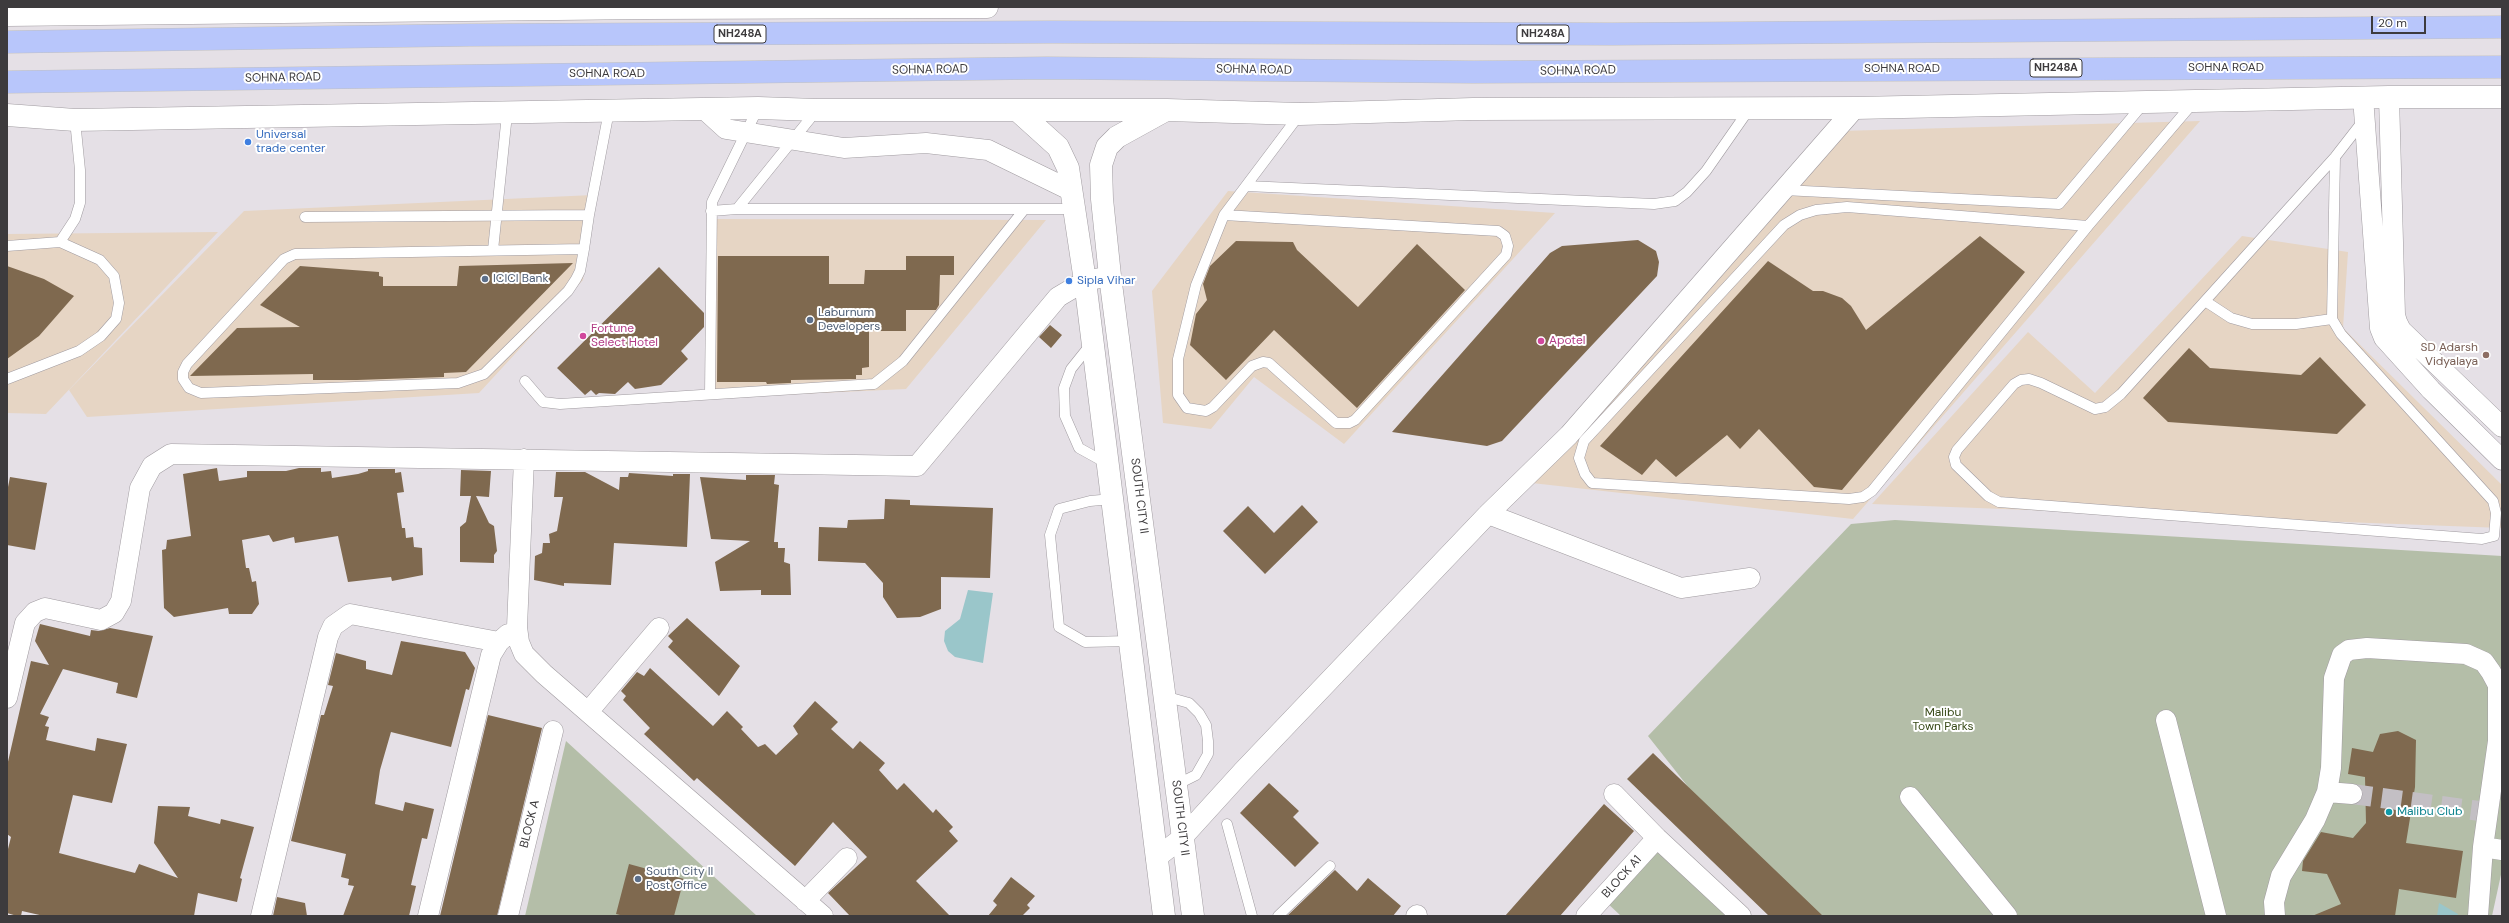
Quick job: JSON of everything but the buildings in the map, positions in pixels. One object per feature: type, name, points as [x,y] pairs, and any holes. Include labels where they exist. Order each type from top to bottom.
[{"type":"highway","name":"NH248A","points":[[7,42],[478,35],[1012,32],[1612,34],[2502,27]]},
{"type":"highway","name":"SOHNA ROAD","points":[[7,82],[1047,68],[1473,72],[2502,66]]},
{"type":"main road","points":[[7,15],[86,10],[987,7]]},
{"type":"main road","points":[[7,115],[75,120],[507,114],[758,108],[816,110],[1167,110],[1300,114],[1473,108],[1855,108],[2195,101],[2364,108],[2389,97],[2502,98]]},
{"type":"main road","points":[[1017,110],[1058,147],[1068,168],[1074,200],[1164,916]]},
{"type":"main road","name":"SOUTH CITY II","points":[[1167,110],[1117,137],[1107,147],[1101,165],[1110,276],[1193,916]]},
{"type":"street","points":[[2389,97],[2394,315],[2402,330],[2502,427]]},
{"type":"street","points":[[1156,858],[1182,838],[1242,772],[1488,514],[1568,435],[1855,108]]},
{"type":"street","points":[[2364,108],[2380,328],[2384,338],[2431,390],[2502,460]]},
{"type":"street","points":[[704,109],[726,129],[794,138],[844,148],[926,143],[988,150],[1074,200]]},
{"type":"street","points":[[2369,187],[2392,186]]},
{"type":"street","points":[[7,698],[25,624],[35,612],[45,608],[101,620],[114,613],[121,601],[140,488],[152,466],[171,454],[917,466],[1058,297],[1085,281],[1110,276]]},
{"type":"street","points":[[2431,390],[2447,375]]},
{"type":"street","points":[[524,460],[517,627],[519,642],[524,654],[588,712],[823,916]]},
{"type":"street","points":[[1488,514],[1681,588],[1750,578]]},
{"type":"street","points":[[261,916],[328,636],[333,626],[350,614],[499,642]]},
{"type":"street","points":[[428,916],[492,655],[499,642],[517,627]]},
{"type":"street","points":[[588,712],[659,628]]},
{"type":"street","points":[[2275,916],[2274,902],[2281,876],[2315,820],[2327,792],[2331,768],[2334,678],[2342,655],[2349,650],[2367,648],[2466,654],[2484,662],[2498,685],[2500,742],[2483,847],[2478,916]]},
{"type":"street","points":[[2166,720],[2216,916]]},
{"type":"street","name":"BLOCK A","points":[[508,916],[553,732]]},
{"type":"street","points":[[2327,792],[2352,794]]},
{"type":"street","points":[[1614,794],[1657,838],[1741,916]]},
{"type":"street","points":[[1910,797],[2007,916]]},
{"type":"street","name":"BLOCK A1","points":[[1595,913],[1657,838]]},
{"type":"street","points":[[2483,847],[2502,850]]},
{"type":"street","points":[[805,901],[847,858]]},
{"type":"lane","points":[[2088,226],[1847,207],[1816,210],[1800,215],[1784,225],[1584,440],[1579,458],[1585,474],[1592,483],[1849,499],[1863,496],[1872,491],[2088,226],[2195,101]]},
{"type":"lane","points":[[1784,190],[2059,204],[2145,102]]},
{"type":"lane","points":[[710,394],[711,211],[715,194],[758,108]]},
{"type":"lane","points":[[1246,186],[1654,204],[1675,201],[1687,192],[1701,176],[1750,108]]},
{"type":"lane","points":[[2335,157],[2332,319],[2341,334],[2493,502],[2496,513],[2494,536],[2482,539],[1999,502],[1988,496],[1956,465],[1954,457],[1957,450],[2014,384],[2029,379],[2096,409],[2105,407],[2121,394],[2335,157],[2364,108]]},
{"type":"lane","points":[[737,209],[816,110]]},
{"type":"lane","points":[[584,249],[295,254],[284,259],[187,364],[183,372],[185,383],[200,393],[458,383],[484,374],[568,291],[580,271],[584,249],[589,215],[608,111]]},
{"type":"lane","points":[[493,250],[507,114]]},
{"type":"lane","points":[[1224,215],[1498,230],[1505,236],[1508,246],[1506,255],[1356,420],[1349,423],[1336,423],[1269,363],[1263,362],[1252,366],[1213,407],[1206,411],[1187,408],[1178,395],[1178,359],[1196,285],[1224,215],[1300,114]]},
{"type":"lane","points":[[60,242],[75,219],[80,203],[80,170],[75,120]]},
{"type":"lane","points":[[711,211],[737,209],[1023,211],[1074,200]]},
{"type":"lane","points":[[525,381],[538,398],[550,404],[874,384],[903,361],[1023,211]]},
{"type":"lane","points":[[305,217],[589,215]]},
{"type":"lane","points":[[7,246],[60,242],[100,260],[114,276],[119,303],[116,319],[102,336],[80,351],[7,380]]},
{"type":"lane","points":[[2205,301],[2231,318],[2252,324],[2296,324],[2332,319]]},
{"type":"lane","points":[[1093,342],[1071,369],[1064,388],[1065,416],[1079,448],[1108,464]]},
{"type":"lane","points":[[1112,499],[1090,501],[1059,509],[1050,535],[1059,626],[1085,642],[1130,641]]},
{"type":"lane","points":[[1164,696],[1189,703],[1199,713],[1206,725],[1208,754],[1196,775],[1176,785]]},
{"type":"lane","points":[[1228,824],[1252,916]]},
{"type":"lane","points":[[1278,916],[1330,866]]},
{"type":"shaded area","points":[[2200,121],[1853,519],[1523,482],[1840,131]]},
{"type":"shaded area","points":[[1228,191],[1555,213],[1344,444],[1254,377],[1211,429],[1163,423],[1152,291]]},
{"type":"shaded area","points":[[593,195],[583,280],[479,393],[87,417],[69,390],[244,211]]},
{"type":"shaded area","points":[[708,219],[1046,220],[906,389],[712,398]]},
{"type":"shaded area","points":[[218,232],[46,414],[7,413],[7,234]]},
{"type":"shaded area","points":[[2242,236],[2348,252],[2343,328],[2502,485],[2502,528],[1872,504],[2028,332],[2095,393]]},
{"type":"green space","name":"Malibu Town Parks","points":[[1895,520],[2502,556],[2502,870],[2492,916],[1790,916],[1648,736],[1851,524]]},
{"type":"green space","points":[[566,741],[757,916],[525,916]]},
{"type":"green space","points":[[1652,846],[1726,916],[1621,916],[1604,900]]},
{"type":"water","points":[[968,590],[993,593],[983,663],[955,657],[948,651],[944,641],[945,631],[960,619]]},
{"type":"water","points":[[2439,903],[2458,914],[2457,916],[2437,916]]},
{"type":"tunnel","points":[[2352,794],[2487,812]]},
{"type":"place","name":"Universal trade center","points":[[248,142]]},
{"type":"place","name":"ICICI Bank","points":[[485,279]]},
{"type":"place","name":"Sipla Vihar","points":[[1069,281]]},
{"type":"place","name":"Laburnum Developers","points":[[810,320]]},
{"type":"place","name":"Fortune Select Hotel","points":[[583,336]]},
{"type":"place","name":"Apotel","points":[[1541,341]]},
{"type":"place","name":"SD Adarsh Vidyalaya","points":[[2486,355]]},
{"type":"place","name":"Malibu Club","points":[[2389,812]]},
{"type":"place","name":"South City II Post Office","points":[[638,879]]}]
